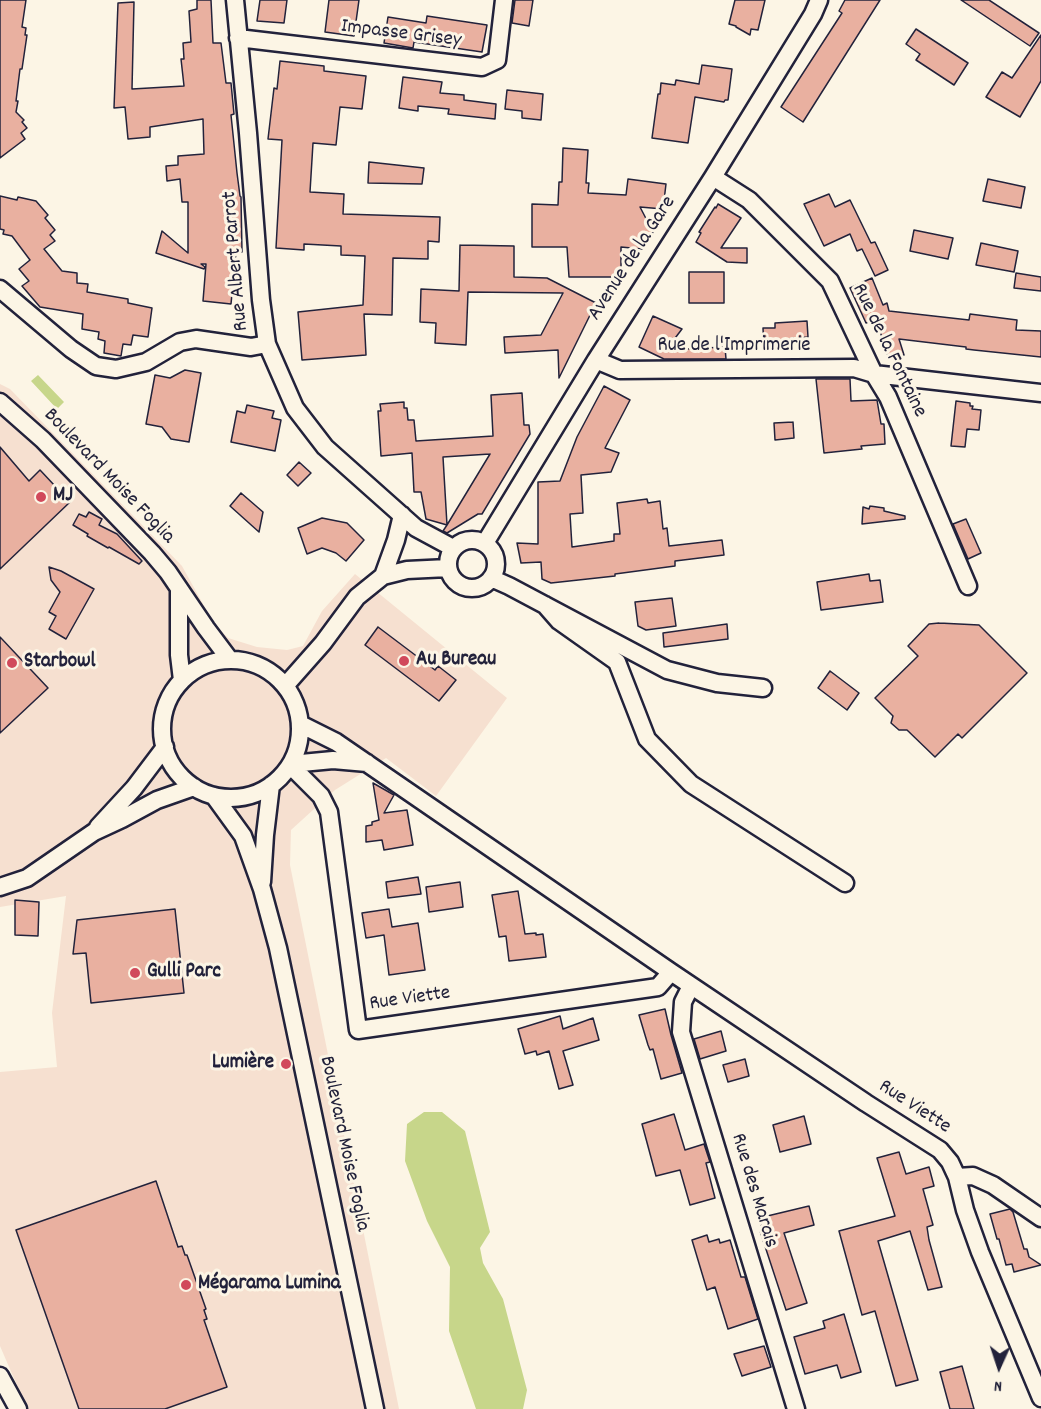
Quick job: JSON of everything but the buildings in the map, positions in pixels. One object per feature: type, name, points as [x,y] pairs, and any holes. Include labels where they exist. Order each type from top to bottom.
[{"type":"street","name":"Rue Albert Parrot","points":[[235,0],[261,300],[267,344],[295,408],[325,447],[416,528],[453,548]]},
{"type":"street","name":"Impasse Grisey","points":[[238,38],[482,67],[497,60],[504,0]]},
{"type":"street","name":"Avenue de la Gare","points":[[485,543],[596,360],[813,14],[819,0]]},
{"type":"street","name":"Rue de la Fontaine","points":[[712,177],[749,200],[830,281],[874,374],[888,397],[968,586]]},
{"type":"street","points":[[0,289],[71,349],[96,366],[116,369],[146,362],[180,342],[196,339],[251,347],[267,344]]},
{"type":"street","name":"Rue de l'Imprimerie","points":[[596,360],[620,370],[854,368],[874,374],[1041,393]]},
{"type":"street","name":"Boulevard Moise Foglia","points":[[0,402],[43,440],[152,553],[230,660]]},
{"type":"street","points":[[383,576],[402,515]]},
{"type":"street","points":[[471,539],[485,543],[495,555],[495,571],[491,578],[485,584],[470,588],[455,582],[448,568],[449,554],[453,548],[458,543],[471,539]]},
{"type":"street","points":[[285,686],[323,643],[357,597],[383,576],[407,570],[448,568]]},
{"type":"street","points":[[491,578],[667,670],[717,683],[764,688]]},
{"type":"street","points":[[179,588],[180,655],[183,680]]},
{"type":"street","points":[[545,605],[559,621],[617,662],[647,739],[691,784],[845,883]]},
{"type":"street","points":[[230,660],[247,662],[268,671],[285,686],[296,704],[300,724],[299,745],[291,764],[271,785],[253,794],[234,798],[214,796],[194,787],[171,763],[162,729],[165,711],[171,694],[183,680],[201,667],[230,660]]},
{"type":"street","name":"Rue Viette","points":[[300,724],[336,742],[368,763],[691,986],[940,1150],[950,1162],[957,1177],[965,1210],[980,1252],[1041,1398]]},
{"type":"street","points":[[94,832],[134,788],[165,747]]},
{"type":"street","name":"Rue Viette","points":[[291,764],[333,760],[368,763]]},
{"type":"street","name":"Rue Viette","points":[[291,764],[321,796],[329,812],[358,1030],[658,987],[671,972]]},
{"type":"street","name":"Boulevard Moise Foglia","points":[[262,889],[271,785]]},
{"type":"street","points":[[0,887],[27,878],[94,832],[157,800],[194,787]]},
{"type":"street","name":"Boulevard Moise Foglia","points":[[214,796],[243,836],[262,889],[278,948],[375,1409]]},
{"type":"street","name":"Rue des Marais","points":[[691,986],[683,1002],[681,1032],[796,1409]]},
{"type":"street","points":[[957,1177],[974,1176],[993,1185],[1041,1218]]},
{"type":"street","points":[[0,1377],[18,1409]]},
{"type":"shaded area","points":[[0,384],[10,389],[182,566],[213,622],[228,638],[257,647],[287,650],[303,646],[322,611],[355,574],[507,698],[436,796],[386,758],[335,790],[291,830],[290,865],[399,1409],[29,1409],[0,1346],[0,1072],[57,1067],[52,1013],[66,896],[0,907]]},
{"type":"green space","points":[[38,375],[64,402],[57,409],[31,381]]},
{"type":"green space","points":[[424,1112],[442,1112],[465,1131],[490,1232],[480,1248],[483,1263],[503,1299],[527,1390],[523,1409],[476,1409],[449,1331],[450,1267],[427,1221],[405,1161],[407,1124]]},
{"type":"place","name":"MJ","points":[[41,497]]},
{"type":"place","name":"Au Bureau","points":[[404,661]]},
{"type":"place","name":"Starbowl","points":[[12,663]]},
{"type":"place","name":"Gulli Parc","points":[[135,973]]},
{"type":"place","name":"Lumière","points":[[286,1064]]},
{"type":"place","name":"Mégarama Lumina","points":[[186,1285]]}]
